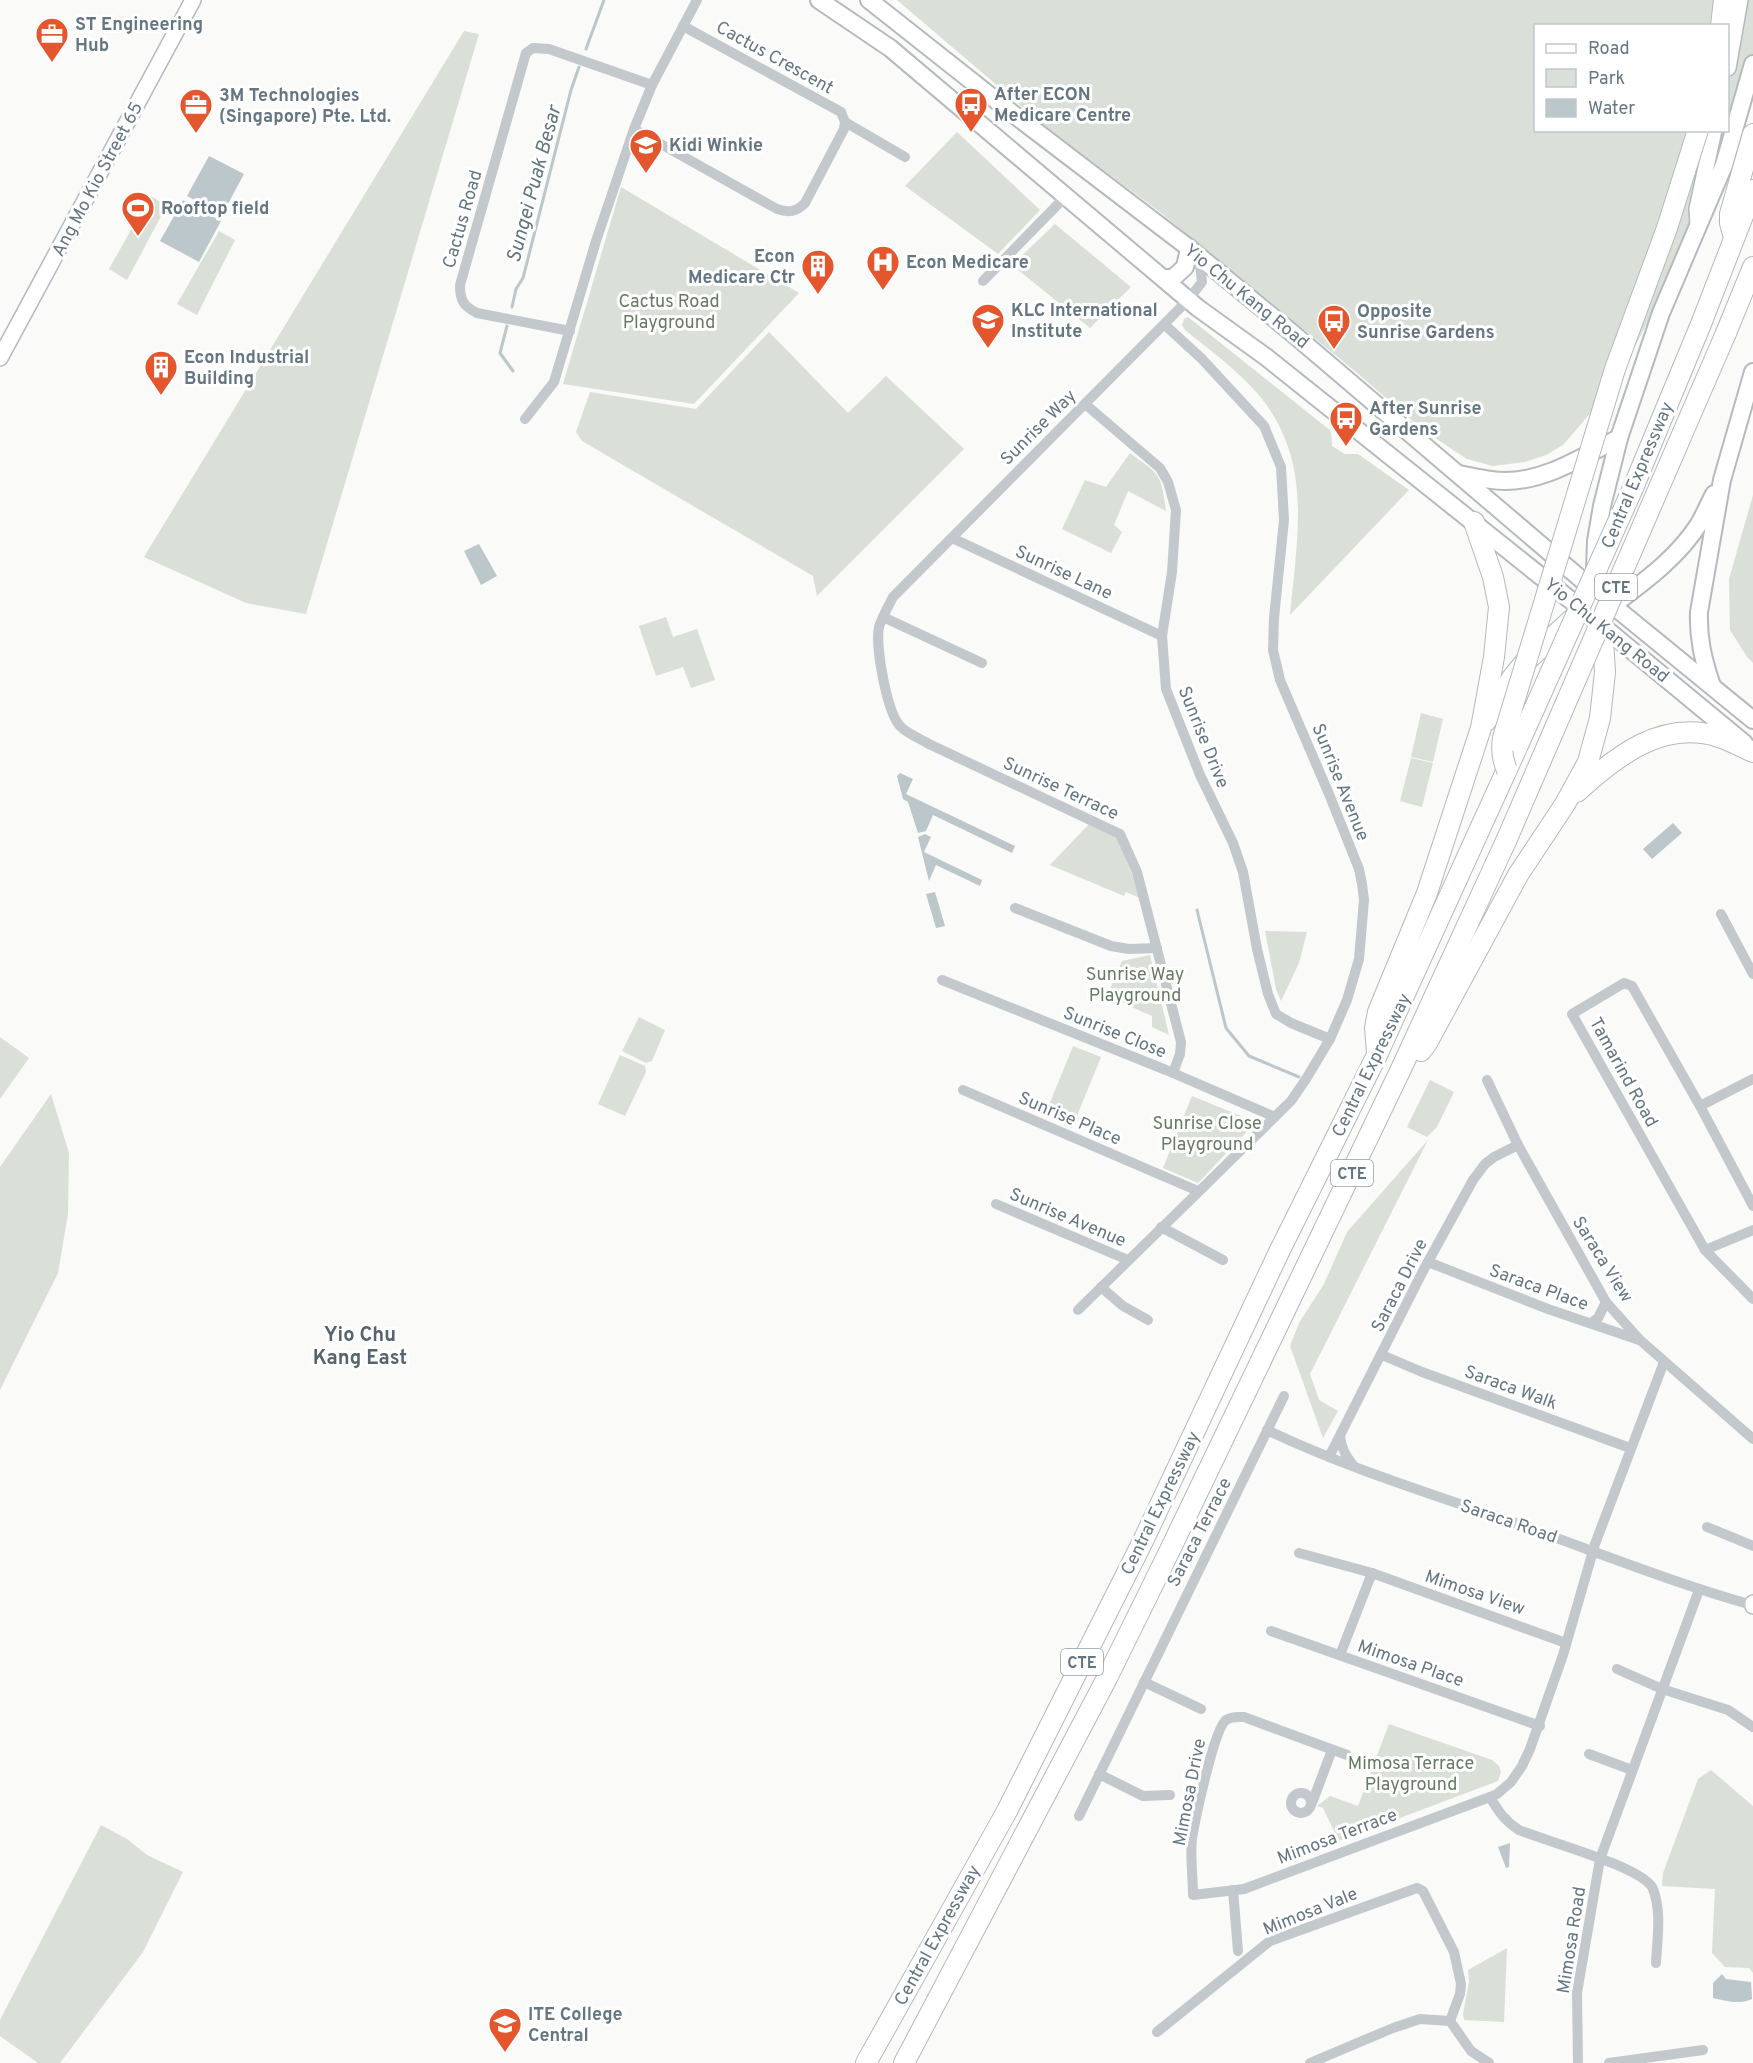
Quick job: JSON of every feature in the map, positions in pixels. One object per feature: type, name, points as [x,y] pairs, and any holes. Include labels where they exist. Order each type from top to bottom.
[{"type":"highway","points":[[1724,0],[1729,24]]},
{"type":"highway","points":[[1507,770],[1501,749],[1503,738],[1615,369],[1659,250],[1697,132]]},
{"type":"highway","points":[[1734,240],[1730,214],[1753,134]]},
{"type":"highway","name":"Central Expressway","points":[[866,2063],[1012,1800],[1143,1541],[1279,1252],[1377,1055],[1633,488],[1701,324],[1753,190]]},
{"type":"highway","name":"Central Expressway","points":[[904,2063],[1112,1667],[1401,1069],[1506,841],[1753,267]]},
{"type":"highway","points":[[1377,1055],[1375,1028],[1378,1011],[1427,892],[1481,728],[1494,657],[1498,607],[1493,577],[1474,522]]},
{"type":"highway","points":[[1481,728],[1512,678],[1525,662],[1598,608]]},
{"type":"highway","points":[[1401,1069],[1418,1055],[1427,1043],[1518,875],[1565,804],[1588,762],[1600,718],[1605,672],[1598,608]]},
{"type":"highway","points":[[1565,804],[1607,765],[1634,747],[1668,734],[1695,732],[1711,735],[1753,752]]},
{"type":"main road","name":"Yio Chu Kang Road","points":[[819,0],[890,48],[1165,278],[1188,300],[1266,357],[1474,522],[1711,684],[1753,720]]},
{"type":"main road","name":"Yio Chu Kang Road","points":[[869,0],[1194,252],[1291,332],[1454,473],[1753,752]]},
{"type":"main road","points":[[1722,480],[1699,523],[1683,545],[1650,577],[1598,608],[1596,541],[1619,438],[1661,313],[1725,165],[1753,64]]},
{"type":"main road","points":[[1000,139],[994,129],[996,121],[1002,114],[1012,113]]},
{"type":"main road","points":[[1165,278],[1173,278],[1179,274],[1194,252]]},
{"type":"main road","points":[[1711,684],[1701,654],[1698,634],[1699,612],[1722,480],[1753,372]]},
{"type":"main road","points":[[1454,473],[1506,481],[1537,476],[1572,464],[1619,438]]},
{"type":"street","name":"Ang Mo Kio Street 65","points":[[0,358],[193,0]]},
{"type":"street","points":[[525,419],[554,382],[596,241],[634,129],[652,85],[697,0]]},
{"type":"street","points":[[1729,24],[1740,0]]},
{"type":"street","name":"Cactus Crescent","points":[[683,26],[841,112],[845,123],[905,157]]},
{"type":"street","name":"Cactus Road","points":[[570,331],[477,313],[465,307],[460,295],[460,285],[526,53],[533,48],[549,49],[652,85]]},
{"type":"street","points":[[634,129],[777,209],[787,212],[795,211],[805,203],[832,154],[845,123]]},
{"type":"street","points":[[1698,226],[1697,209],[1714,132]]},
{"type":"street","points":[[983,281],[1066,196]]},
{"type":"street","name":"Sunrise Way","points":[[883,617],[893,597],[1188,300],[1202,282],[1194,252]]},
{"type":"street","name":"Sunrise Avenue","points":[[1078,1310],[1291,1101],[1330,1039],[1347,1000],[1359,959],[1364,900],[1359,869],[1281,680],[1273,650],[1284,520],[1281,467],[1264,426],[1202,359],[1165,325]]},
{"type":"street","name":"Sunrise Drive","points":[[1085,404],[1160,468],[1168,482],[1176,510],[1172,572],[1162,636],[1166,689],[1200,775],[1233,843],[1243,872],[1257,949],[1268,994],[1276,1014],[1291,1023],[1330,1039]]},
{"type":"street","name":"Sunrise Lane","points":[[952,538],[1162,636]]},
{"type":"street","points":[[883,617],[982,663]]},
{"type":"street","name":"Sunrise Terrace","points":[[883,617],[879,636],[884,683],[894,717],[901,727],[929,744],[1120,834],[1137,872],[1181,1042],[1180,1054],[1173,1073]]},
{"type":"street","points":[[1015,908],[1111,946],[1129,949],[1157,948]]},
{"type":"street","points":[[1721,914],[1753,974]]},
{"type":"street","name":"Sunrise Close","points":[[942,980],[1173,1073],[1275,1117]]},
{"type":"street","name":"Tamarind Road","points":[[1705,1250],[1572,1014],[1624,983],[1632,986],[1753,1206]]},
{"type":"street","points":[[1700,1106],[1753,1079]]},
{"type":"street","name":"Saraca View","points":[[1487,1080],[1518,1145],[1606,1302],[1640,1340],[1753,1439]]},
{"type":"street","name":"Sunrise Place","points":[[963,1090],[1198,1191]]},
{"type":"street","name":"Saraca Drive","points":[[1329,1457],[1428,1262],[1479,1172],[1494,1157],[1518,1145]]},
{"type":"street","name":"Sunrise Avenue","points":[[996,1204],[1128,1260]]},
{"type":"street","points":[[1161,1227],[1223,1260]]},
{"type":"street","points":[[1752,1298],[1705,1250],[1753,1230]]},
{"type":"street","name":"Saraca Place","points":[[1428,1262],[1548,1309],[1640,1340]]},
{"type":"street","points":[[1101,1287],[1123,1306],[1148,1320]]},
{"type":"street","points":[[1591,1323],[1598,1318],[1606,1302]]},
{"type":"street","name":"Saraca Walk","points":[[1382,1355],[1422,1372],[1630,1448]]},
{"type":"street","points":[[1593,1550],[1664,1362]]},
{"type":"street","name":"Saraca Terrace","points":[[1079,1816],[1284,1396]]},
{"type":"street","name":"Saraca Road","points":[[1267,1430],[1353,1466],[1700,1590],[1753,1605]]},
{"type":"street","points":[[1340,1436],[1340,1444],[1353,1466]]},
{"type":"street","points":[[1707,1527],[1753,1546]]},
{"type":"street","name":"Mimosa Terrace","points":[[1233,1890],[1244,1889],[1490,1797],[1516,1776],[1540,1726],[1593,1550]]},
{"type":"street","name":"Mimosa View","points":[[1299,1553],[1372,1573],[1566,1643]]},
{"type":"street","points":[[1340,1655],[1372,1573]]},
{"type":"street","name":"Mimosa Road","points":[[1578,2063],[1577,1994],[1600,1859],[1700,1590]]},
{"type":"street","name":"Mimosa Place","points":[[1271,1631],[1540,1726]]},
{"type":"street","points":[[1617,1669],[1662,1689],[1728,1710],[1753,1727]]},
{"type":"street","points":[[1144,1682],[1202,1709]]},
{"type":"street","name":"Mimosa Drive","points":[[1233,1890],[1193,1895],[1192,1841],[1214,1741],[1222,1725],[1226,1720],[1234,1717],[1244,1717],[1332,1750]]},
{"type":"street","points":[[1312,1803],[1332,1750],[1347,1755]]},
{"type":"street","points":[[1589,1754],[1632,1770]]},
{"type":"street","points":[[1099,1774],[1143,1796],[1170,1795]]},
{"type":"street","points":[[1490,1797],[1499,1813],[1509,1824],[1519,1830],[1639,1875],[1653,1887],[1658,1908],[1656,1963]]},
{"type":"street","name":"Mimosa Vale","points":[[1157,2032],[1270,1941],[1417,1888],[1423,1891],[1454,1952],[1461,1984],[1460,1994],[1450,2021]]},
{"type":"street","points":[[1233,1890],[1238,1951]]},
{"type":"street","points":[[1311,2063],[1420,2019],[1450,2021],[1471,2051],[1489,2063]]},
{"type":"street","points":[[1609,2063],[1703,2050]]},
{"type":"green space","points":[[897,0],[1753,0],[1753,75],[1656,306],[1606,395],[1563,445],[1546,455],[1525,462],[1493,466],[1467,459],[1423,430],[1356,372],[1160,212],[1048,129]]},
{"type":"green space","points":[[464,31],[479,34],[306,614],[246,603],[144,557]]},
{"type":"green space","points":[[957,132],[1040,210],[998,254],[905,186]]},
{"type":"green space","name":"Cactus Road Playground","points":[[621,187],[799,293],[694,404],[563,384]]},
{"type":"green space","name":"Rooftop field","points":[[150,196],[167,205],[127,280],[109,269]]},
{"type":"green space","points":[[1055,224],[1131,287],[1090,328],[1012,265]]},
{"type":"green space","points":[[219,231],[235,240],[197,315],[177,304]]},
{"type":"green space","points":[[1188,317],[1331,431],[1332,446],[1345,454],[1358,454],[1409,490],[1290,615],[1296,557],[1298,500],[1295,473],[1288,446],[1276,419],[1258,394],[1232,368],[1185,330],[1182,325],[1184,319]]},
{"type":"green space","points":[[769,332],[848,413],[886,376],[964,449],[817,596],[813,576],[582,441],[576,432],[590,392],[696,409]]},
{"type":"green space","points":[[1130,453],[1157,476],[1166,511],[1128,491],[1114,525],[1122,532],[1111,553],[1062,529],[1085,480],[1106,487]]},
{"type":"green space","points":[[1753,495],[1753,663],[1730,630],[1729,579]]},
{"type":"green space","points":[[666,617],[673,637],[697,629],[715,680],[691,688],[683,667],[656,676],[639,626]]},
{"type":"green space","points":[[1421,713],[1443,719],[1433,762],[1411,757]]},
{"type":"green space","points":[[1411,758],[1433,763],[1422,807],[1400,801]]},
{"type":"green space","points":[[1091,822],[1117,837],[1142,899],[1126,892],[1124,896],[1050,865]]},
{"type":"green space","points":[[1265,931],[1307,932],[1299,963],[1281,1001],[1276,989]]},
{"type":"green space","name":"Sunrise Way Playground","points":[[1150,955],[1169,1035],[1152,1027],[1152,1016],[1107,996],[1122,961]]},
{"type":"green space","points":[[639,1017],[665,1030],[652,1061],[646,1063],[622,1051]]},
{"type":"green space","points":[[0,1037],[29,1058],[0,1099]]},
{"type":"green space","points":[[1073,1046],[1101,1057],[1072,1128],[1045,1115]]},
{"type":"green space","points":[[620,1055],[645,1066],[646,1072],[625,1116],[598,1104]]},
{"type":"green space","points":[[1430,1080],[1454,1092],[1437,1127],[1427,1137],[1407,1127]]},
{"type":"green space","points":[[51,1094],[69,1153],[68,1214],[58,1273],[0,1390],[0,1167]]},
{"type":"green space","name":"Sunrise Close Playground","points":[[1192,1096],[1256,1122],[1198,1183],[1163,1168]]},
{"type":"green space","points":[[1428,1140],[1310,1374],[1319,1400],[1338,1411],[1323,1438],[1290,1346],[1299,1323],[1324,1284],[1347,1232]]},
{"type":"green space","name":"Mimosa Terrace Playground","points":[[1389,1724],[1492,1760],[1499,1766],[1501,1772],[1498,1781],[1339,1841],[1323,1808],[1317,1806],[1330,1796],[1358,1806]]},
{"type":"green space","points":[[1711,1770],[1753,1806],[1753,1973],[1749,1968],[1725,1967],[1712,1953],[1715,1889],[1662,1886],[1663,1873],[1698,1779]]},
{"type":"green space","points":[[101,1825],[127,1839],[147,1855],[183,1872],[143,1952],[60,2063],[38,2063],[0,2036],[0,2020]]},
{"type":"green space","points":[[1507,1948],[1504,2022],[1464,2020],[1469,1982],[1468,1970]]},
{"type":"water","name":"Rooftop field","points":[[209,156],[244,174],[222,215],[187,196]]},
{"type":"water","name":"Rooftop field","points":[[183,200],[221,221],[199,262],[160,241]]},
{"type":"water","points":[[479,544],[497,576],[481,585],[464,551]]},
{"type":"water","points":[[900,773],[913,779],[906,794],[1015,846],[1012,853],[933,815],[926,831],[918,833],[908,802],[903,799],[897,776]]},
{"type":"water","points":[[1673,823],[1682,833],[1652,859],[1643,849]]},
{"type":"water","points":[[925,834],[931,837],[924,852],[982,880],[980,886],[936,865],[929,881],[918,837]]},
{"type":"water","points":[[935,892],[945,926],[936,928],[926,894]]},
{"type":"water","points":[[1510,1843],[1509,1867],[1506,1868],[1498,1847]]},
{"type":"water","points":[[1722,1974],[1726,1979],[1751,1982],[1752,1999],[1738,2002],[1713,1998],[1713,1983]]},
{"type":"waterway","name":"Sungei Puak Besar","points":[[586,49],[604,0]]},
{"type":"waterway","name":"Sungei Puak Besar","points":[[512,307],[516,289],[523,278],[571,90],[579,67]]},
{"type":"waterway","name":"Sungei Puak Besar","points":[[507,326],[500,353],[513,371]]},
{"type":"waterway","points":[[1197,910],[1226,1028],[1249,1056],[1299,1077]]},
{"type":"place","name":"ST Engineering Hub","points":[[52,63]]},
{"type":"place","name":"After ECON Medicare Centre","points":[[971,133]]},
{"type":"place","name":"3M Technologies (Singapore) Pte. Ltd.","points":[[196,134]]},
{"type":"place","name":"Kidi Winkie","points":[[646,174]]},
{"type":"place","name":"Rooftop field","points":[[138,237]]},
{"type":"place","name":"Econ Medicare","points":[[883,291]]},
{"type":"place","name":"Econ Medicare Ctr","points":[[818,295]]},
{"type":"place","name":"KLC International Institute","points":[[988,349]]},
{"type":"place","name":"Opposite Sunrise Gardens","points":[[1334,350]]},
{"type":"place","name":"Econ Industrial Building","points":[[161,396]]},
{"type":"place","name":"After Sunrise Gardens","points":[[1346,447]]},
{"type":"place","name":"ITE College Central","points":[[505,2053]]},
{"type":"district","name":"Yio Chu Kang East","points":[[360,1346]]}]
